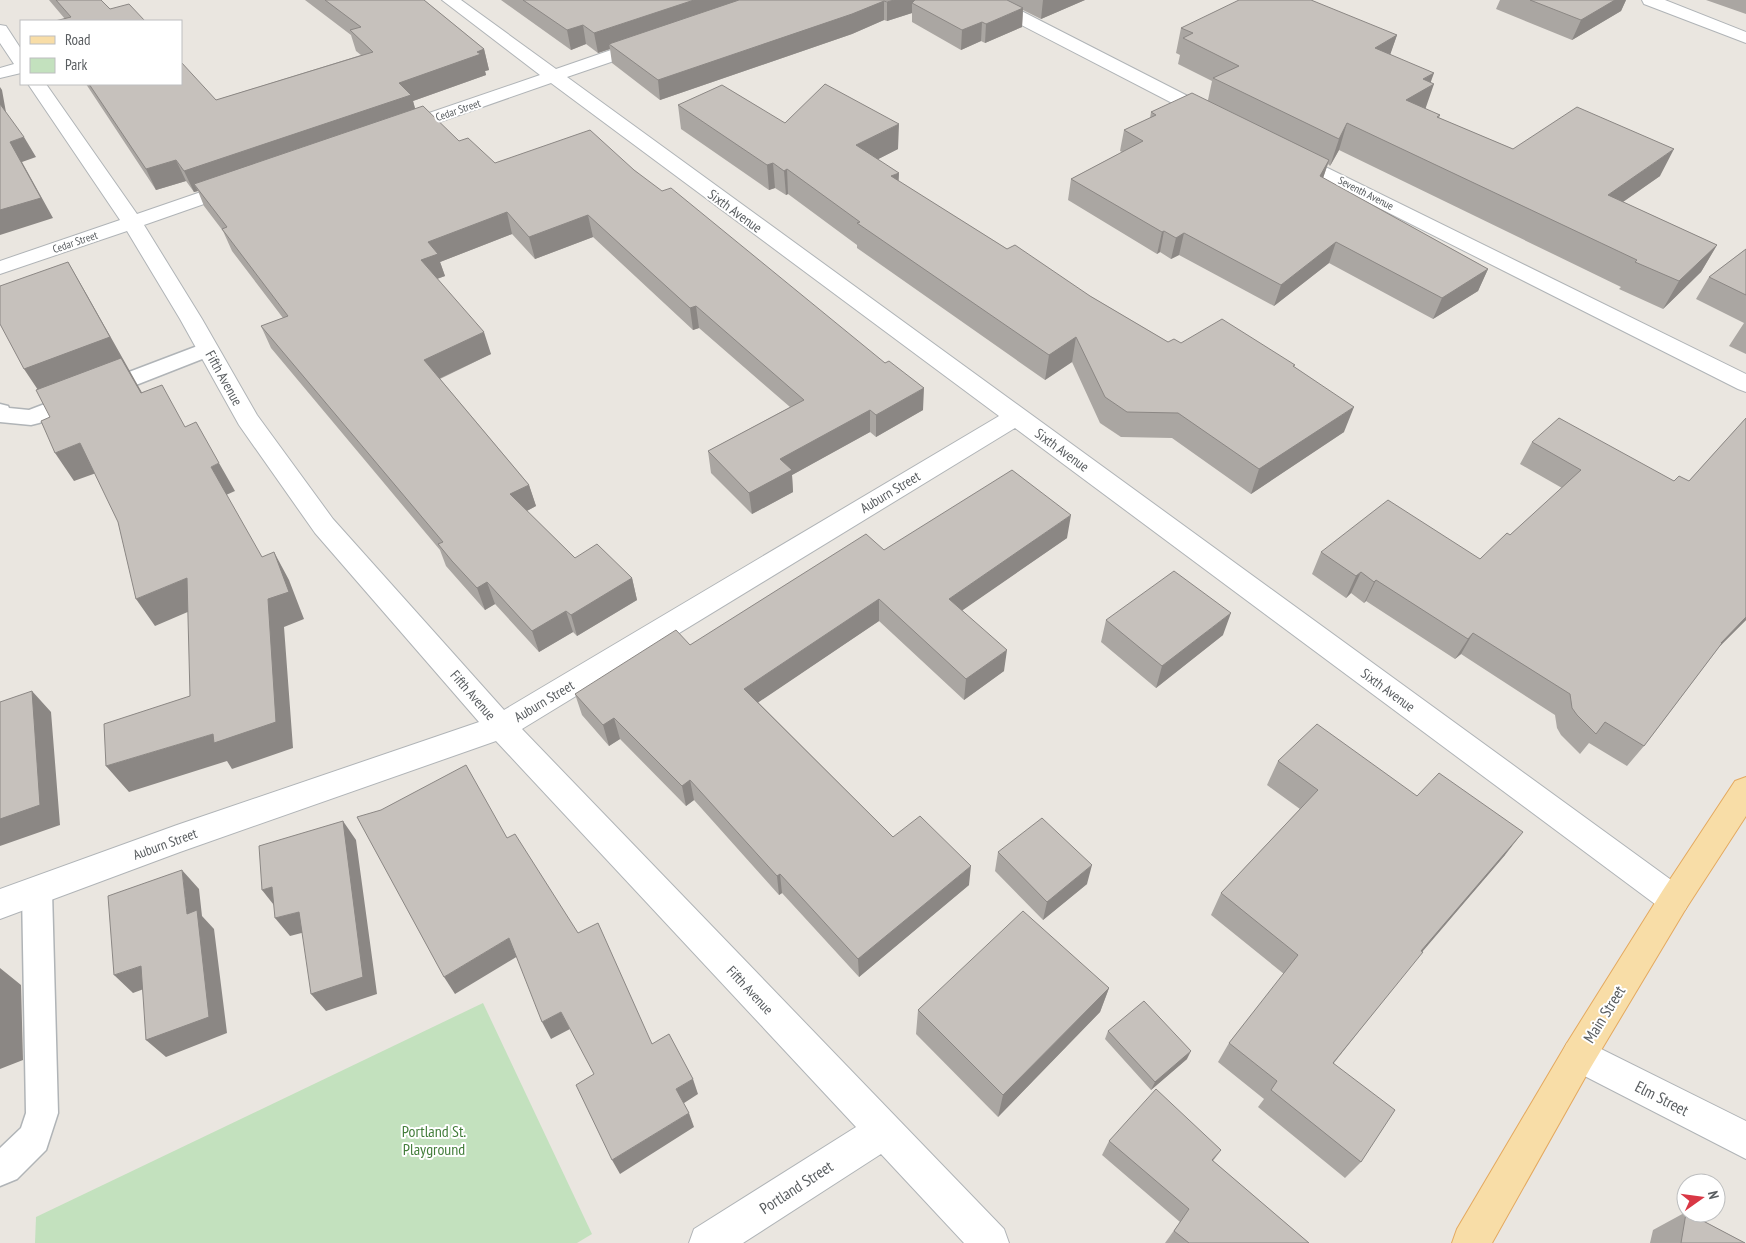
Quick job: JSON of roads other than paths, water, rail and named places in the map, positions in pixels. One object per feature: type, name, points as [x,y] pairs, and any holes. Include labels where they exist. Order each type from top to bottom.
[{"type":"main road","name":"Main Street","points":[[1471,1243],[1579,1055],[1674,900],[1746,790]]},
{"type":"street","name":"Sixth Avenue","points":[[450,0],[552,77],[1674,900]]},
{"type":"street","points":[[987,0],[1232,126]]},
{"type":"street","points":[[1650,0],[1746,38]]},
{"type":"street","points":[[0,30],[20,60]]},
{"type":"street","name":"Cedar Street","points":[[384,135],[659,40]]},
{"type":"street","points":[[0,73],[20,68]]},
{"type":"street","name":"Fifth Avenue","points":[[38,85],[132,222],[208,349],[247,419],[324,526],[501,727],[990,1243]]},
{"type":"street","name":"Seventh Avenue","points":[[1276,148],[1746,384]]},
{"type":"street","name":"Cedar Street","points":[[0,268],[253,180]]},
{"type":"street","name":"Auburn Street","points":[[0,904],[177,839],[501,727],[1016,416]]},
{"type":"street","name":"Elm Street","points":[[1579,1055],[1746,1141]]},
{"type":"street","name":"Portland Street","points":[[708,1243],[883,1131]]},
{"type":"lane","points":[[1,413],[31,418],[208,349]]},
{"type":"lane","points":[[0,1169],[5,1167],[34,1138],[42,1113],[37,891]]},
{"type":"park label","name":"Portland St. Playground","points":[[434,1140]]}]
